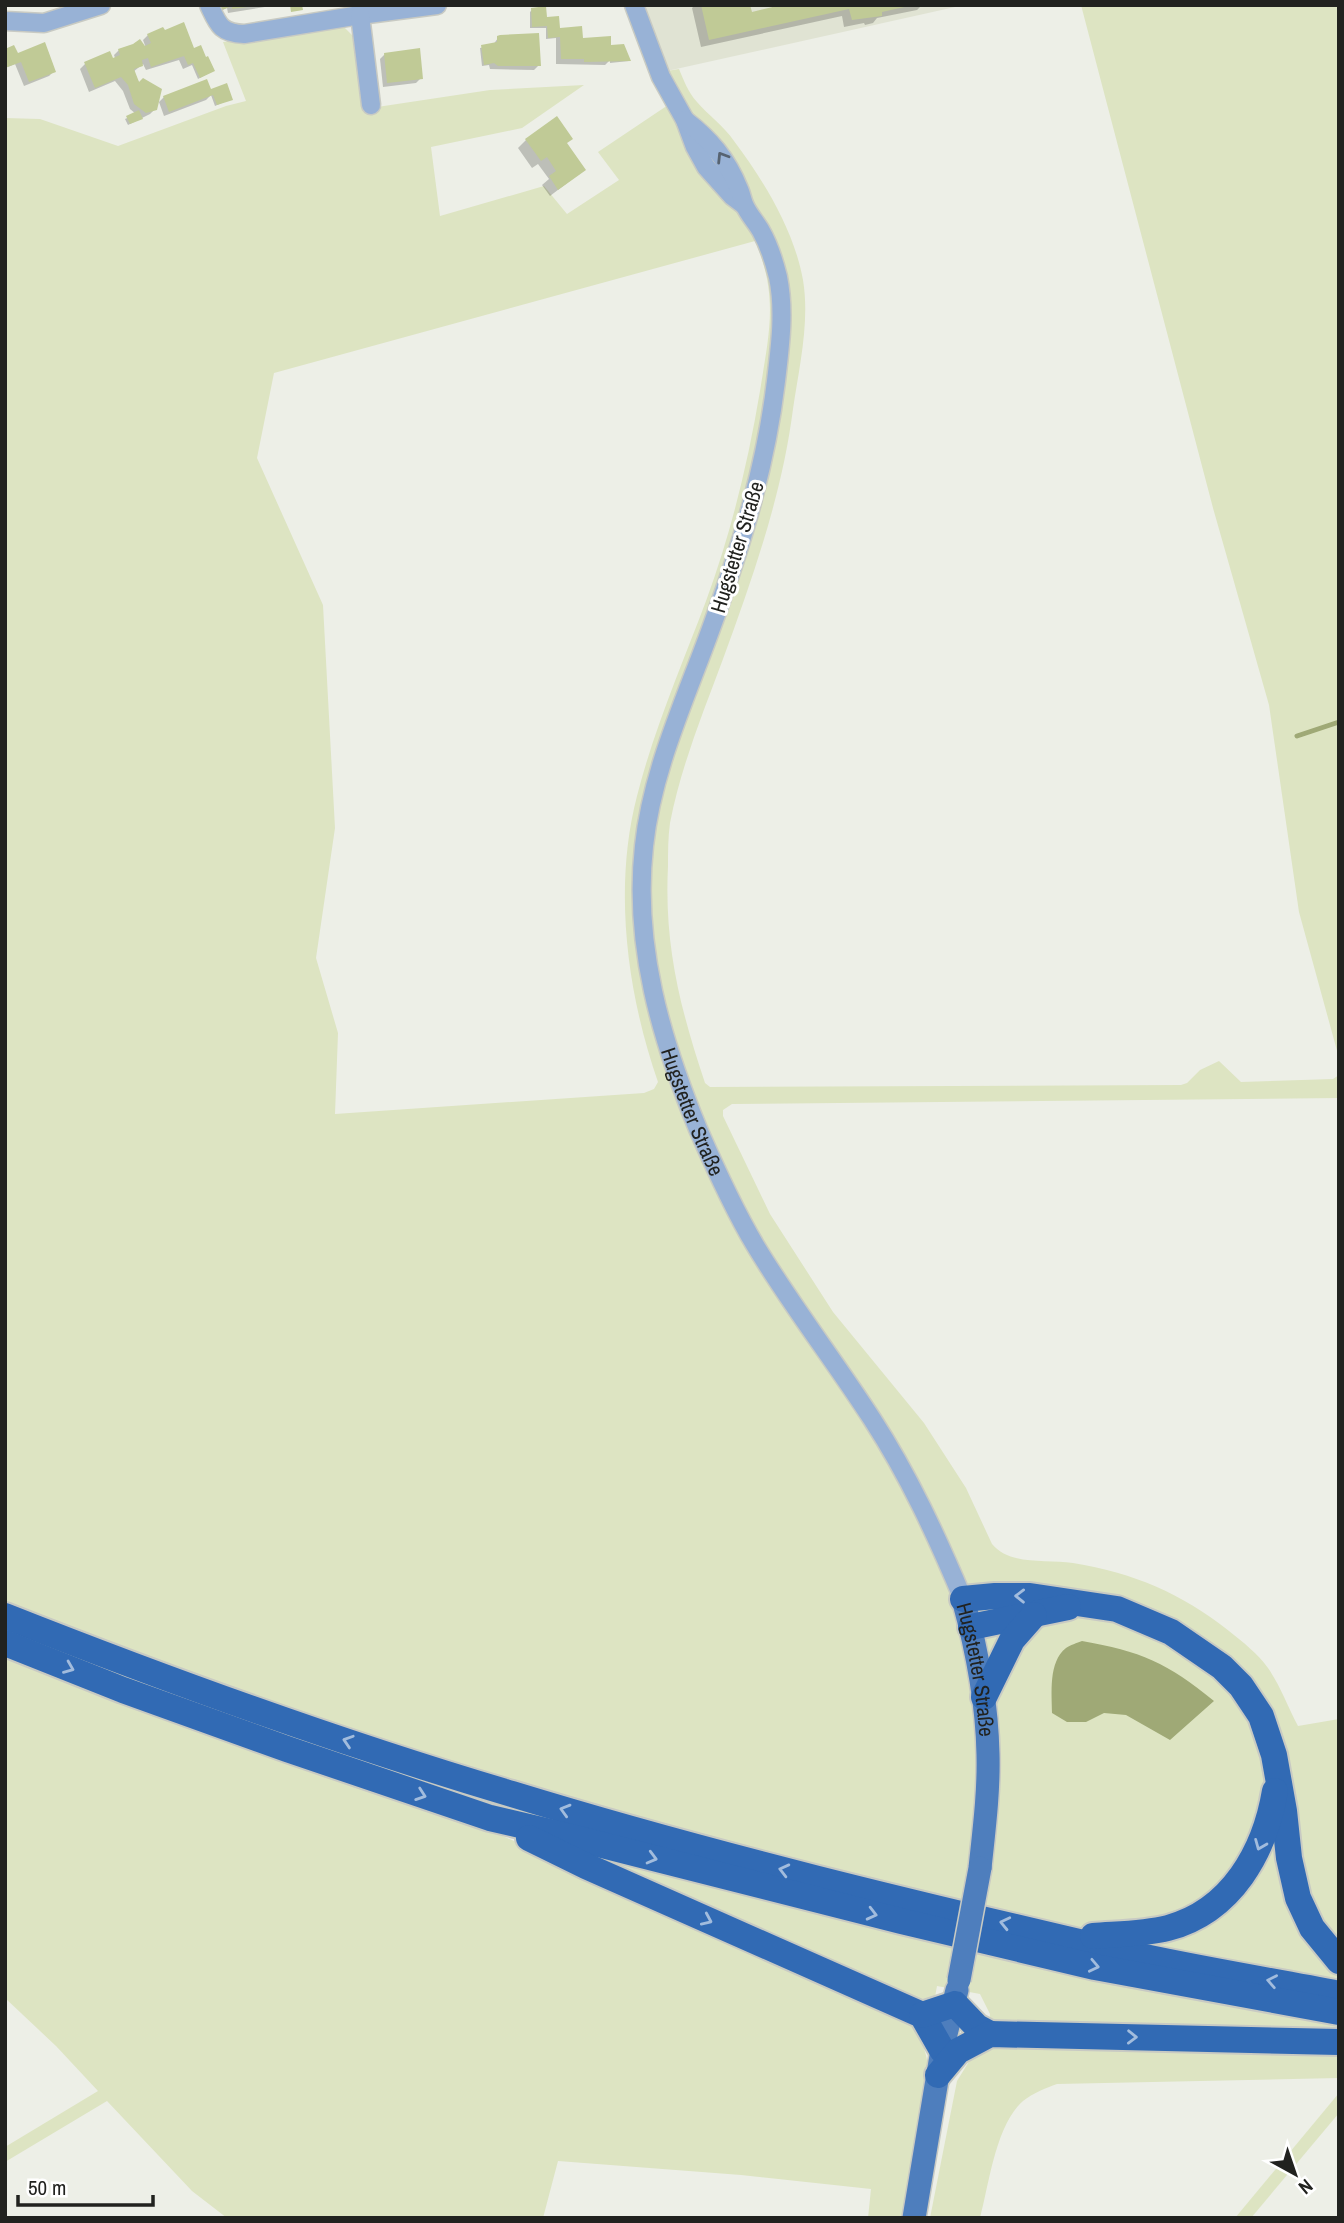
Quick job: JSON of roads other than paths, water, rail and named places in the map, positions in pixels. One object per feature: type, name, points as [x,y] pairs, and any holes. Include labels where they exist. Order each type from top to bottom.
[{"type":"highway","points":[[963,1600],[1030,1596],[1117,1609],[1145,1619],[1189,1643],[1222,1667],[1241,1686],[1261,1716],[1274,1755],[1292,1878],[1298,1898],[1312,1928],[1339,1961]]},
{"type":"highway","points":[[971,1627],[1077,1604]]},
{"type":"highway","points":[[984,1697],[1012,1640],[1034,1615]]},
{"type":"highway","points":[[5,1616],[139,1669],[509,1794],[752,1862],[1128,1953],[1339,1994]]},
{"type":"highway","points":[[5,1643],[123,1690],[490,1818],[875,1915],[1095,1966],[1339,2012]]},
{"type":"highway","points":[[1072,1939],[1124,1935],[1170,1927],[1200,1913],[1222,1898],[1254,1860],[1271,1812],[1277,1779]]},
{"type":"highway","points":[[490,1818],[586,1866],[922,2015],[940,2062],[990,2034],[1339,2042]]},
{"type":"highway","points":[[922,2015],[957,1991],[977,2026],[990,2034]]},
{"type":"main road","name":"Hugstetter Straße","points":[[914,2218],[940,2062],[957,1991],[980,1868],[988,1779],[984,1697],[971,1627],[963,1600]]},
{"type":"street","points":[[5,21],[44,23],[101,5]]},
{"type":"street","points":[[209,5],[218,25],[232,33],[244,34],[437,5]]},
{"type":"street","name":"Hugstetter Straße","points":[[634,5],[661,77],[685,120],[709,137],[722,155],[740,190],[744,205],[764,236],[778,279],[782,304],[773,403],[750,515],[673,729],[653,793],[643,860],[641,901],[645,956],[662,1031],[719,1177],[753,1243],[904,1471],[942,1547],[963,1600]]},
{"type":"street","points":[[360,15],[371,105]]},
{"type":"waterway","points":[[1297,736],[1339,722]]}]
